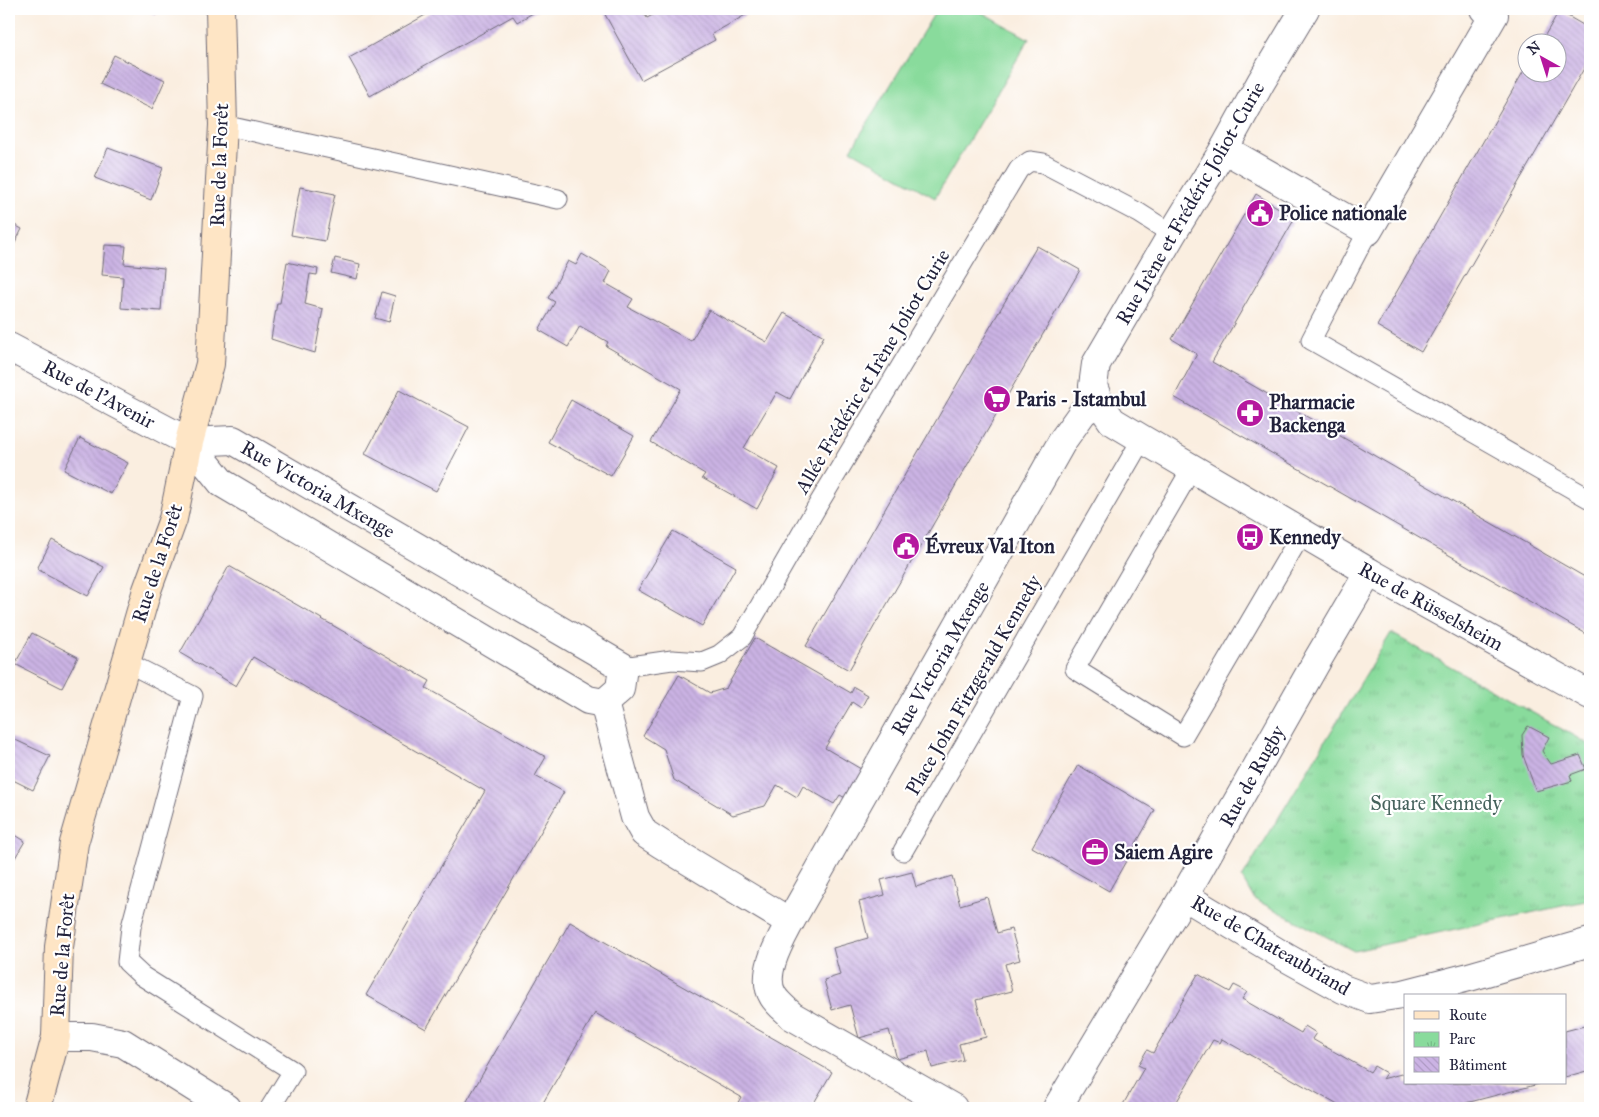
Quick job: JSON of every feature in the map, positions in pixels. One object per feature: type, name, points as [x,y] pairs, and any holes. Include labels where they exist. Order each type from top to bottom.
[{"type":"street","name":"Rue de la Forêt","points":[[38,1108],[56,1037],[59,947],[74,843],[147,590],[173,519],[189,442],[210,364],[223,125],[220,9]]},
{"type":"street","name":"Rue Irène et Frédéric Joliot-Curie","points":[[1099,402],[1094,386],[1096,364],[1305,9]]},
{"type":"street","points":[[1224,149],[1368,231],[1494,15],[1484,9]]},
{"type":"street","name":"Rue de l'Avenir","points":[[9,347],[189,442]]},
{"type":"street","name":"Rue Victoria Mxenge","points":[[953,1108],[792,1016],[772,995],[768,978],[774,953],[790,922],[1066,435],[1083,412],[1099,402]]},
{"type":"street","name":"Rue de Rüsselsheim","points":[[1099,402],[1112,421],[1142,439],[1369,572],[1590,695]]},
{"type":"street","name":"Rue Victoria Mxenge","points":[[189,442],[233,440],[622,667]]},
{"type":"street","name":"Rue Victoria Mxenge","points":[[189,442],[222,483],[588,700],[604,703]]},
{"type":"street","name":"Rue de Rugby","points":[[1057,1108],[1184,896],[1369,572]]},
{"type":"street","points":[[622,667],[620,689],[604,703],[634,817],[644,832],[661,844],[790,922]]},
{"type":"street","name":"Rue de Chateaubriand","points":[[1184,896],[1287,958],[1343,989],[1370,999],[1412,992],[1590,942]]},
{"type":"street","points":[[56,1037],[92,1037],[123,1043],[227,1108]]},
{"type":"lane","points":[[223,125],[558,199]]},
{"type":"lane","name":"Allée Frédéric et Irène Joliot Curie","points":[[622,667],[672,660],[702,662],[719,655],[742,637],[819,503],[1018,169],[1030,161],[1043,162],[1139,213],[1172,234]]},
{"type":"lane","points":[[1368,231],[1311,340],[1590,499]]},
{"type":"lane","name":"Place John Fitzgerald Kennedy","points":[[903,851],[1142,439]]},
{"type":"lane","points":[[1192,468],[1075,669],[1183,736],[1302,532]]},
{"type":"lane","points":[[126,662],[193,696],[131,927],[127,962],[142,976],[293,1071],[270,1108]]},
{"type":"green space","points":[[937,9],[976,9],[1029,39],[935,198],[851,150]]},
{"type":"green space","name":"Square Kennedy","points":[[1391,633],[1590,745],[1590,900],[1354,951],[1254,899],[1242,878]]},
{"type":"building","points":[[143,9],[159,9],[156,15]]},
{"type":"building","points":[[436,9],[540,9],[517,22],[513,16],[370,96],[349,58]]},
{"type":"building","points":[[602,9],[642,9],[647,18],[664,9],[756,9],[712,34],[715,40],[641,80]]},
{"type":"building","points":[[1559,11],[1590,29],[1590,58],[1421,352],[1377,326],[1517,82],[1566,82],[1566,32],[1547,32]]},
{"type":"building","points":[[114,55],[165,80],[152,109],[100,84]]},
{"type":"building","points":[[108,148],[163,168],[151,200],[95,178]]},
{"type":"building","points":[[300,187],[335,194],[325,241],[291,235]]},
{"type":"building","points":[[1256,194],[1295,218],[1212,362],[1590,580],[1590,636],[1174,397],[1197,354],[1172,339]]},
{"type":"building","points":[[9,222],[22,229],[9,255]]},
{"type":"building","points":[[105,245],[126,246],[124,264],[164,268],[161,311],[121,308],[123,277],[102,275]]},
{"type":"building","points":[[1037,246],[1080,270],[849,670],[806,646]]},
{"type":"building","points":[[582,254],[611,271],[605,283],[633,299],[628,307],[691,341],[709,310],[767,342],[784,313],[824,336],[790,399],[777,392],[744,448],[779,468],[757,509],[702,478],[705,474],[651,442],[681,389],[606,346],[608,342],[580,326],[568,347],[539,330],[555,302],[548,298],[568,261],[576,265]]},
{"type":"building","points":[[335,258],[360,264],[357,279],[331,273]]},
{"type":"building","points":[[287,262],[318,269],[317,275],[310,274],[305,304],[323,309],[315,353],[271,339]]},
{"type":"building","points":[[382,292],[395,296],[389,322],[375,318]]},
{"type":"building","points":[[399,390],[469,427],[436,491],[365,454]]},
{"type":"building","points":[[571,400],[634,436],[611,476],[548,442]]},
{"type":"building","points":[[80,438],[128,463],[111,494],[64,470]]},
{"type":"building","points":[[673,531],[736,567],[702,626],[638,590]]},
{"type":"building","points":[[52,540],[104,567],[88,596],[37,569]]},
{"type":"building","points":[[229,566],[430,681],[426,688],[546,757],[535,776],[564,792],[426,1029],[366,995],[485,791],[253,657],[236,686],[180,653]]},
{"type":"building","points":[[32,633],[78,657],[62,688],[15,664]]},
{"type":"building","points":[[755,638],[851,693],[854,687],[868,695],[861,708],[852,702],[825,748],[866,772],[849,800],[840,795],[834,804],[803,786],[797,797],[777,785],[765,806],[733,815],[674,780],[664,749],[643,736],[679,675],[710,693],[726,688]]},
{"type":"building","points":[[1528,726],[1549,737],[1542,751],[1551,764],[1580,755],[1586,769],[1570,775],[1572,781],[1536,791],[1523,755],[1522,735]]},
{"type":"building","points":[[9,737],[50,756],[33,790],[9,778]]},
{"type":"building","points":[[1078,765],[1155,810],[1109,891],[1032,847]]},
{"type":"building","points":[[9,831],[25,841],[9,868]]},
{"type":"building","points":[[912,872],[916,887],[952,876],[960,905],[987,897],[997,933],[1011,929],[1020,960],[1005,964],[1012,991],[976,1000],[986,1037],[959,1044],[963,1060],[932,1068],[928,1051],[897,1059],[889,1030],[859,1038],[850,1005],[832,1010],[824,980],[840,975],[833,948],[868,938],[859,902],[885,895],[881,880]]},
{"type":"building","points":[[570,922],[832,1072],[811,1108],[735,1108],[741,1097],[595,1013],[540,1108],[463,1108]]},
{"type":"building","points":[[1198,974],[1230,992],[1234,985],[1240,988],[1247,992],[1242,999],[1301,1033],[1305,1026],[1316,1033],[1312,1039],[1370,1072],[1374,1066],[1386,1073],[1382,1079],[1404,1073],[1404,1084],[1539,1084],[1447,1108],[1343,1108],[1222,1039],[1220,1043],[1213,1040],[1173,1108],[1121,1108],[1144,1068],[1138,1065],[1147,1050],[1153,1053]]},
{"type":"building","points":[[1590,1018],[1590,1070],[1566,1077],[1566,1031],[1588,1025],[1586,1019]]},
{"type":"place","name":"Police nationale","points":[[1260,213]]},
{"type":"place","name":"Paris - Istambul","points":[[997,399]]},
{"type":"place","name":"Pharmacie Backenga","points":[[1250,413]]},
{"type":"place","name":"Kennedy","points":[[1250,537]]},
{"type":"place","name":"Évreux Val Iton","points":[[906,546]]},
{"type":"place","name":"Saiem Agire","points":[[1095,852]]}]
